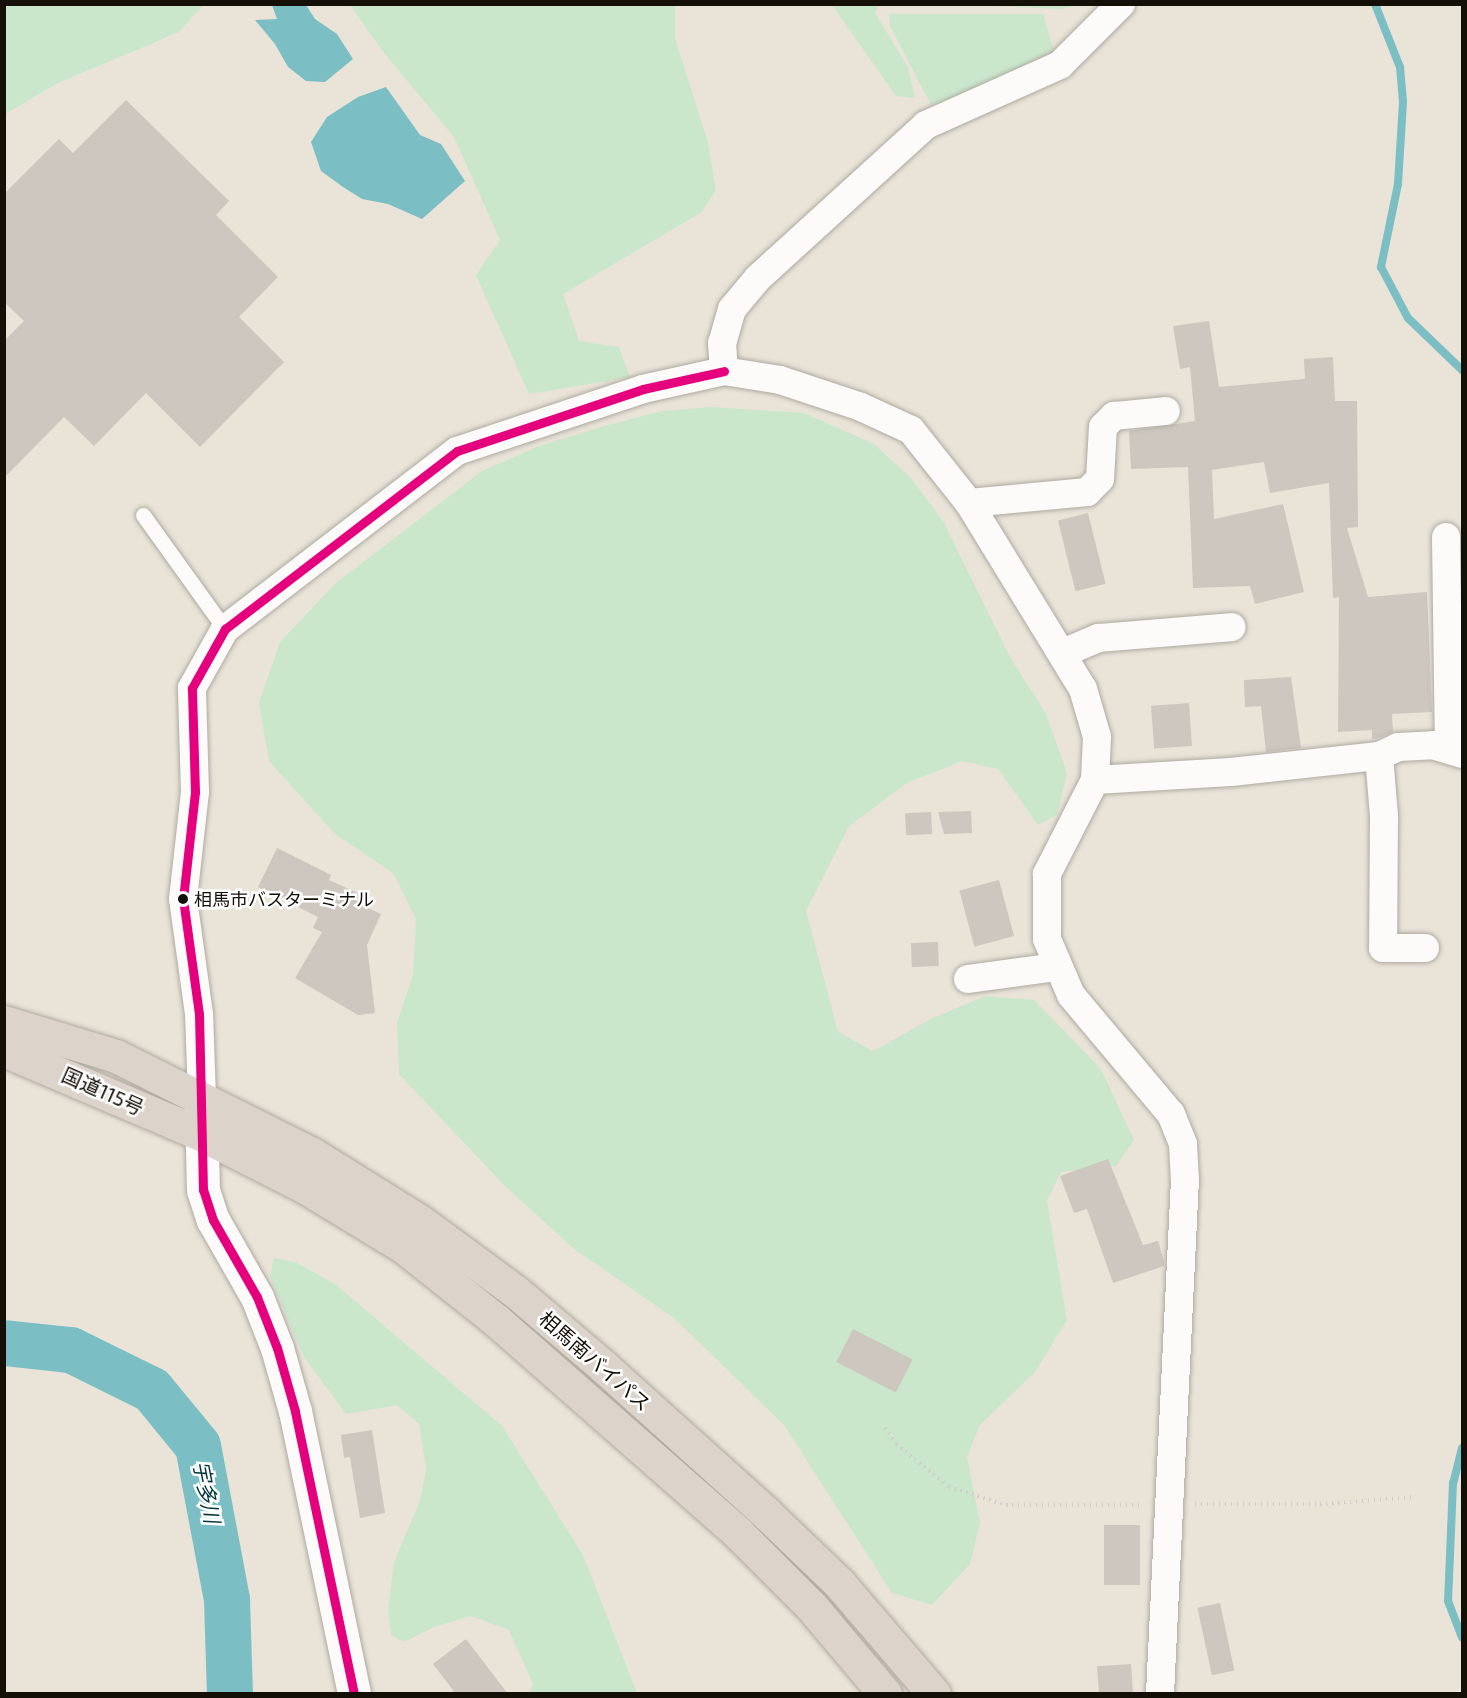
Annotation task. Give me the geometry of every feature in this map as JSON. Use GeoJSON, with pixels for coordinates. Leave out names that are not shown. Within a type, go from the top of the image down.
{"type":"FeatureCollection","features":[{"type":"Feature","properties":{"kind":"highway","name":"国道115号"},"geometry":{"type":"LineString","coordinates":[[4,1023],[116,1056],[202,1098]]}},
{"type":"Feature","properties":{"kind":"highway","name":"国道115号"},"geometry":{"type":"LineString","coordinates":[[4,1050],[201,1134]]}},
{"type":"Feature","properties":{"kind":"highway","name":"相馬南バイパス"},"geometry":{"type":"LineString","coordinates":[[202,1098],[312,1154],[402,1209],[516,1293],[775,1522],[839,1583],[934,1694]]}},
{"type":"Feature","properties":{"kind":"highway","name":"相馬南バイパス"},"geometry":{"type":"LineString","coordinates":[[201,1134],[305,1187],[404,1247],[497,1320],[738,1533],[811,1606],[885,1694]]}},
{"type":"Feature","properties":{"kind":"street"},"geometry":{"type":"LineString","coordinates":[[724,371],[722,343],[732,309],[758,278],[926,125],[1060,65],[1121,4]]}},
{"type":"Feature","properties":{"kind":"street"},"geometry":{"type":"LineString","coordinates":[[354,1694],[295,1411],[257,1297],[213,1220],[203,1190],[199,1014],[183,898],[195,792],[192,688],[225,629],[457,451],[643,389],[724,371],[780,380],[861,407],[910,430],[969,503],[1083,689],[1097,737],[1095,780],[1047,874],[1047,939],[1056,967],[1071,995],[1172,1114],[1183,1144],[1185,1179],[1167,1504],[1160,1694]]}},
{"type":"Feature","properties":{"kind":"street"},"geometry":{"type":"LineString","coordinates":[[969,503],[1087,492],[1100,479],[1103,427],[1123,413],[1166,411]]}},
{"type":"Feature","properties":{"kind":"street"},"geometry":{"type":"LineString","coordinates":[[1095,780],[1231,772],[1379,756],[1398,747],[1456,751],[1446,537]]}},
{"type":"Feature","properties":{"kind":"street"},"geometry":{"type":"LineString","coordinates":[[1063,653],[1099,638],[1232,627]]}},
{"type":"Feature","properties":{"kind":"street"},"geometry":{"type":"LineString","coordinates":[[1379,756],[1384,816],[1383,948],[1425,948]]}},
{"type":"Feature","properties":{"kind":"street"},"geometry":{"type":"LineString","coordinates":[[968,979],[1056,967]]}},
{"type":"Feature","properties":{"kind":"lane"},"geometry":{"type":"LineString","coordinates":[[143,515],[225,629]]}},
{"type":"Feature","properties":{"kind":"path"},"geometry":{"type":"LineString","coordinates":[[885,1428],[896,1444],[949,1487],[1006,1505],[1320,1504],[1414,1497]]}},
{"type":"Feature","properties":{"kind":"green space"},"geometry":{"type":"Polygon","coordinates":[[[5,4],[203,5],[179,32],[58,83],[5,114],[5,4]]]}},
{"type":"Feature","properties":{"kind":"green space"},"geometry":{"type":"Polygon","coordinates":[[[350,5],[675,5],[675,39],[708,142],[716,190],[702,212],[563,294],[579,341],[619,347],[630,377],[529,394],[476,275],[500,240],[454,137],[384,53],[350,5]]]}},
{"type":"Feature","properties":{"kind":"green space"},"geometry":{"type":"Polygon","coordinates":[[[832,5],[879,5],[875,13],[908,67],[915,98],[896,96],[832,5]]]}},
{"type":"Feature","properties":{"kind":"green space"},"geometry":{"type":"Polygon","coordinates":[[[969,5],[1076,5],[1062,9],[969,5]]]}},
{"type":"Feature","properties":{"kind":"green space"},"geometry":{"type":"Polygon","coordinates":[[[889,14],[1043,14],[1057,62],[931,105],[890,26],[889,14]]]}},
{"type":"Feature","properties":{"kind":"green space"},"geometry":{"type":"Polygon","coordinates":[[[711,407],[804,413],[874,444],[910,477],[943,521],[1010,657],[1046,714],[1067,773],[1057,815],[1038,825],[998,769],[962,761],[907,783],[849,826],[806,911],[838,1032],[873,1051],[931,1019],[985,996],[1034,1000],[1101,1069],[1134,1140],[1116,1166],[1061,1172],[1047,1200],[1067,1320],[1035,1372],[980,1425],[967,1456],[980,1523],[970,1564],[932,1605],[892,1593],[784,1425],[674,1318],[574,1249],[505,1186],[399,1074],[397,1023],[413,975],[416,919],[394,874],[335,834],[269,761],[259,703],[280,642],[336,583],[482,471],[539,446],[604,426],[662,411],[711,407]]]}},
{"type":"Feature","properties":{"kind":"green space"},"geometry":{"type":"Polygon","coordinates":[[[274,1258],[295,1262],[335,1284],[502,1426],[583,1555],[637,1693],[529,1693],[533,1684],[509,1630],[471,1616],[434,1627],[404,1642],[391,1635],[388,1610],[394,1562],[420,1501],[426,1468],[419,1424],[397,1405],[346,1414],[304,1357],[270,1276],[274,1258]]]}},
{"type":"Feature","properties":{"kind":"water"},"geometry":{"type":"Polygon","coordinates":[[[272,5],[306,5],[315,19],[337,34],[353,59],[325,82],[306,81],[288,67],[275,44],[255,20],[277,19],[272,5]]]}},
{"type":"Feature","properties":{"kind":"water"},"geometry":{"type":"Polygon","coordinates":[[[386,87],[420,135],[441,144],[465,181],[422,219],[388,204],[362,199],[343,187],[321,171],[311,142],[327,117],[358,97],[386,87]]]}},
{"type":"Feature","properties":{"kind":"building"},"geometry":{"type":"Polygon","coordinates":[[[126,100],[229,201],[216,215],[278,277],[239,317],[284,362],[200,447],[146,393],[94,446],[64,417],[4,478],[4,341],[24,321],[4,302],[4,194],[59,139],[73,153],[126,100]]]}},
{"type":"Feature","properties":{"kind":"building"},"geometry":{"type":"Polygon","coordinates":[[[1209,321],[1219,387],[1305,379],[1304,359],[1333,357],[1335,401],[1357,401],[1358,527],[1347,528],[1368,597],[1427,592],[1432,712],[1392,714],[1393,732],[1372,739],[1372,730],[1338,732],[1339,597],[1333,598],[1329,483],[1270,493],[1264,462],[1212,470],[1214,519],[1283,504],[1304,592],[1255,604],[1250,586],[1193,588],[1188,467],[1131,469],[1129,431],[1195,421],[1190,367],[1180,369],[1173,326],[1209,321]]]}},
{"type":"Feature","properties":{"kind":"building"},"geometry":{"type":"Polygon","coordinates":[[[1088,513],[1106,584],[1076,591],[1058,520],[1088,513]]]}},
{"type":"Feature","properties":{"kind":"building"},"geometry":{"type":"Polygon","coordinates":[[[1291,677],[1301,748],[1266,752],[1261,706],[1245,707],[1244,680],[1291,677]]]}},
{"type":"Feature","properties":{"kind":"building"},"geometry":{"type":"Polygon","coordinates":[[[1189,703],[1192,746],[1154,749],[1151,706],[1189,703]]]}},
{"type":"Feature","properties":{"kind":"building"},"geometry":{"type":"Polygon","coordinates":[[[971,811],[972,833],[944,834],[938,812],[971,811]]]}},
{"type":"Feature","properties":{"kind":"building"},"geometry":{"type":"Polygon","coordinates":[[[931,812],[932,834],[906,835],[905,813],[931,812]]]}},
{"type":"Feature","properties":{"kind":"building"},"geometry":{"type":"Polygon","coordinates":[[[277,848],[331,875],[329,880],[366,897],[362,905],[381,914],[367,945],[375,1013],[358,1015],[295,978],[322,932],[313,928],[318,917],[258,887],[277,848]]]}},
{"type":"Feature","properties":{"kind":"building"},"geometry":{"type":"Polygon","coordinates":[[[999,880],[1014,936],[974,947],[959,891],[999,880]]]}},
{"type":"Feature","properties":{"kind":"building"},"geometry":{"type":"Polygon","coordinates":[[[938,942],[939,966],[912,967],[911,943],[938,942]]]}},
{"type":"Feature","properties":{"kind":"building"},"geometry":{"type":"Polygon","coordinates":[[[1108,1159],[1143,1245],[1158,1241],[1164,1261],[1164,1266],[1113,1283],[1087,1209],[1074,1213],[1060,1176],[1108,1159]]]}},
{"type":"Feature","properties":{"kind":"building"},"geometry":{"type":"Polygon","coordinates":[[[853,1329],[913,1359],[896,1392],[836,1362],[853,1329]]]}},
{"type":"Feature","properties":{"kind":"building"},"geometry":{"type":"Polygon","coordinates":[[[372,1430],[385,1513],[360,1518],[350,1457],[344,1458],[341,1435],[372,1430]]]}},
{"type":"Feature","properties":{"kind":"building"},"geometry":{"type":"Polygon","coordinates":[[[1104,1525],[1140,1525],[1140,1585],[1104,1585],[1104,1525]]]}},
{"type":"Feature","properties":{"kind":"building"},"geometry":{"type":"Polygon","coordinates":[[[1220,1603],[1234,1670],[1212,1675],[1198,1608],[1220,1603]]]}},
{"type":"Feature","properties":{"kind":"building"},"geometry":{"type":"Polygon","coordinates":[[[466,1639],[508,1694],[456,1694],[433,1664],[466,1639]]]}},
{"type":"Feature","properties":{"kind":"building"},"geometry":{"type":"Polygon","coordinates":[[[1131,1664],[1133,1694],[1099,1694],[1097,1666],[1131,1664]]]}},
{"type":"Feature","properties":{"kind":"waterway"},"geometry":{"type":"LineString","coordinates":[[1375,4],[1400,67],[1403,102],[1398,184],[1381,267],[1408,318],[1462,370]]}},
{"type":"Feature","properties":{"kind":"waterway","name":"宇多川"},"geometry":{"type":"LineString","coordinates":[[4,1343],[71,1350],[152,1390],[198,1446],[227,1600],[230,1694]]}},
{"type":"Feature","properties":{"kind":"waterway"},"geometry":{"type":"LineString","coordinates":[[1462,1448],[1453,1483],[1448,1601],[1462,1637]]}},
{"type":"Feature","properties":{"kind":"transit line"},"geometry":{"type":"LineString","coordinates":[[354,1694],[295,1411],[277,1348],[257,1297],[213,1220],[203,1190],[199,1014],[183,899],[195,792],[192,688],[225,629],[457,451],[643,389],[724,371]]}},
{"type":"Feature","properties":{"kind":"place","name":"相馬市バスターミナル"},"geometry":{"type":"Point","coordinates":[183,899]}}]}
